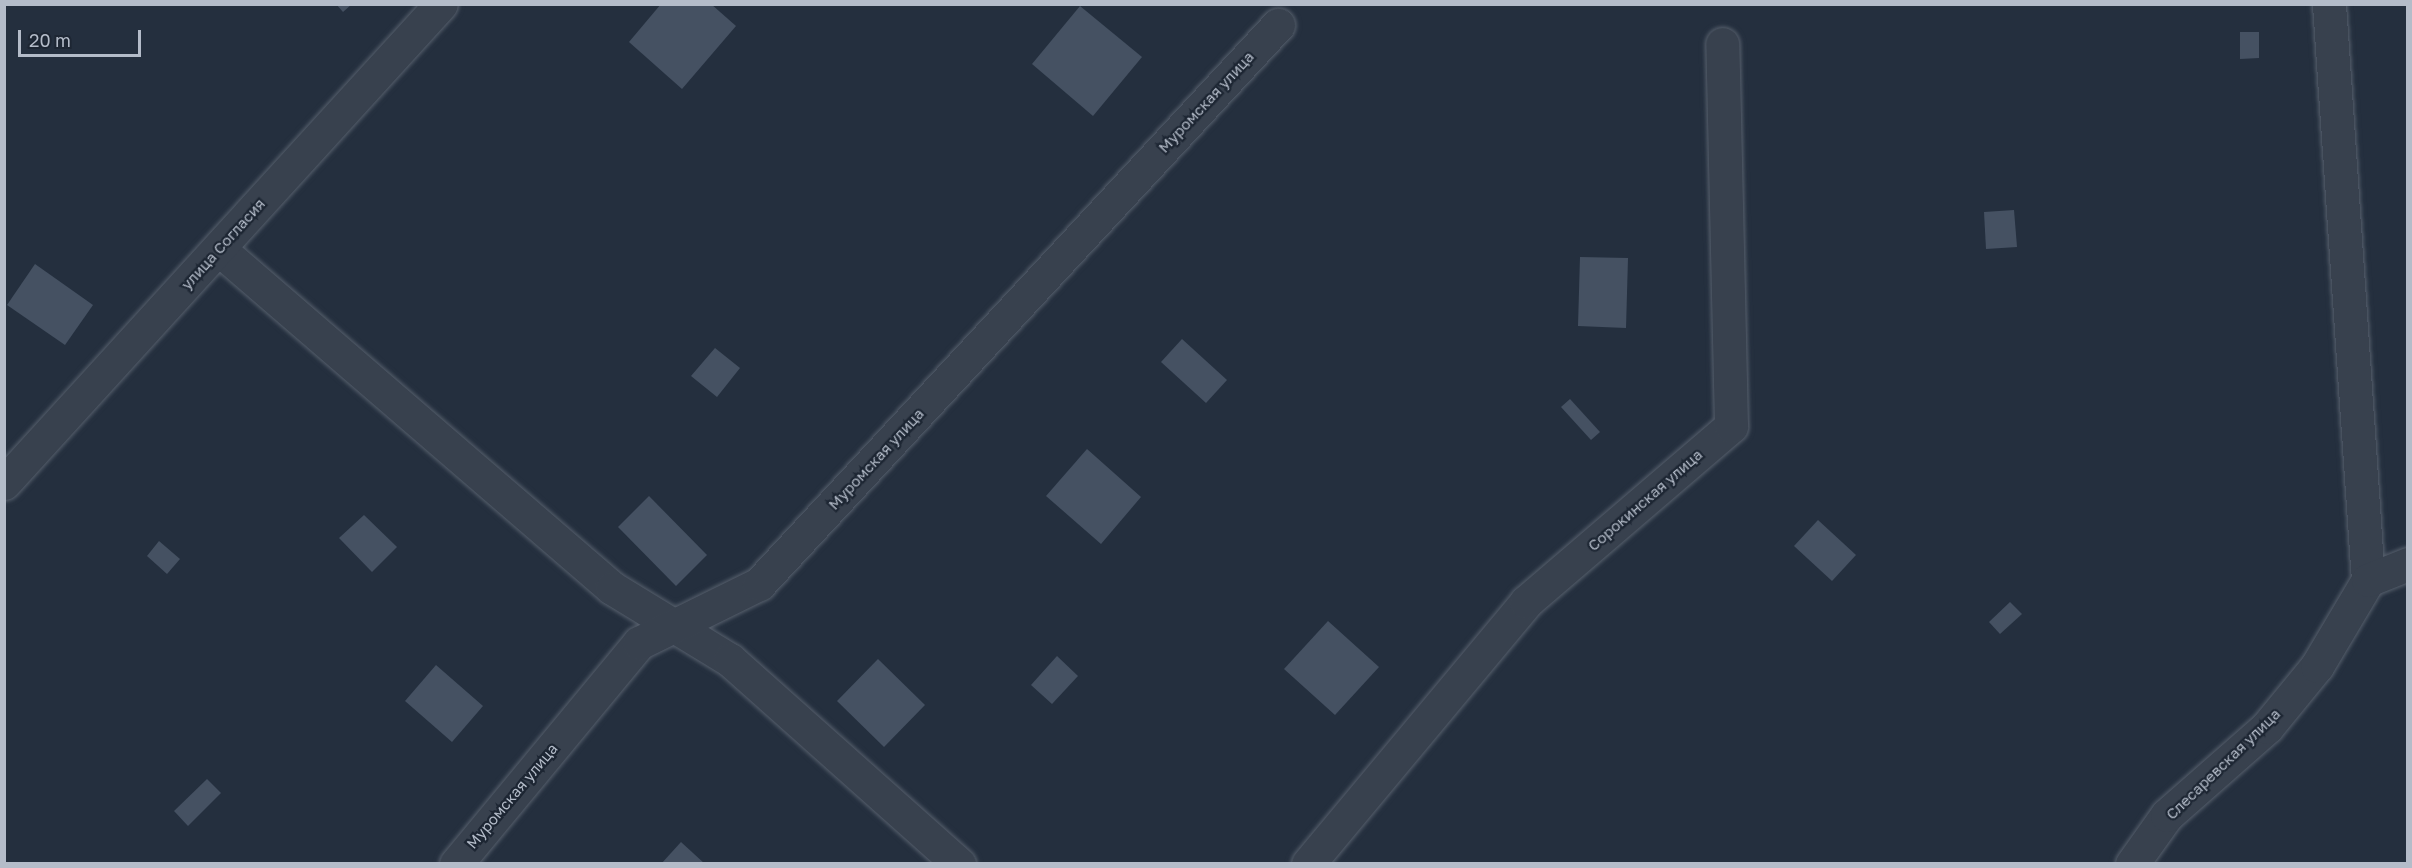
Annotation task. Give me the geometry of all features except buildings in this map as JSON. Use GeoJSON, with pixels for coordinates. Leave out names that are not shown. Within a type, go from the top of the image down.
{"type":"FeatureCollection","features":[{"type":"Feature","properties":{"kind":"street","name":"улица Согласия"},"geometry":{"type":"LineString","coordinates":[[4,483],[441,4]]}},
{"type":"Feature","properties":{"kind":"street"},"geometry":{"type":"LineString","coordinates":[[2330,4],[2368,580],[2408,564]]}},
{"type":"Feature","properties":{"kind":"street","name":"Муромская улица"},"geometry":{"type":"LineString","coordinates":[[456,864],[639,644],[759,584],[1278,25]]}},
{"type":"Feature","properties":{"kind":"street","name":"Сорокинская улица"},"geometry":{"type":"LineString","coordinates":[[1308,864],[1527,602],[1731,426],[1722,44]]}},
{"type":"Feature","properties":{"kind":"street"},"geometry":{"type":"LineString","coordinates":[[219,249],[612,588],[730,660],[959,864]]}},
{"type":"Feature","properties":{"kind":"street","name":"Слесаревская улица"},"geometry":{"type":"LineString","coordinates":[[2132,864],[2167,815],[2267,727],[2317,666],[2368,580]]}}]}
